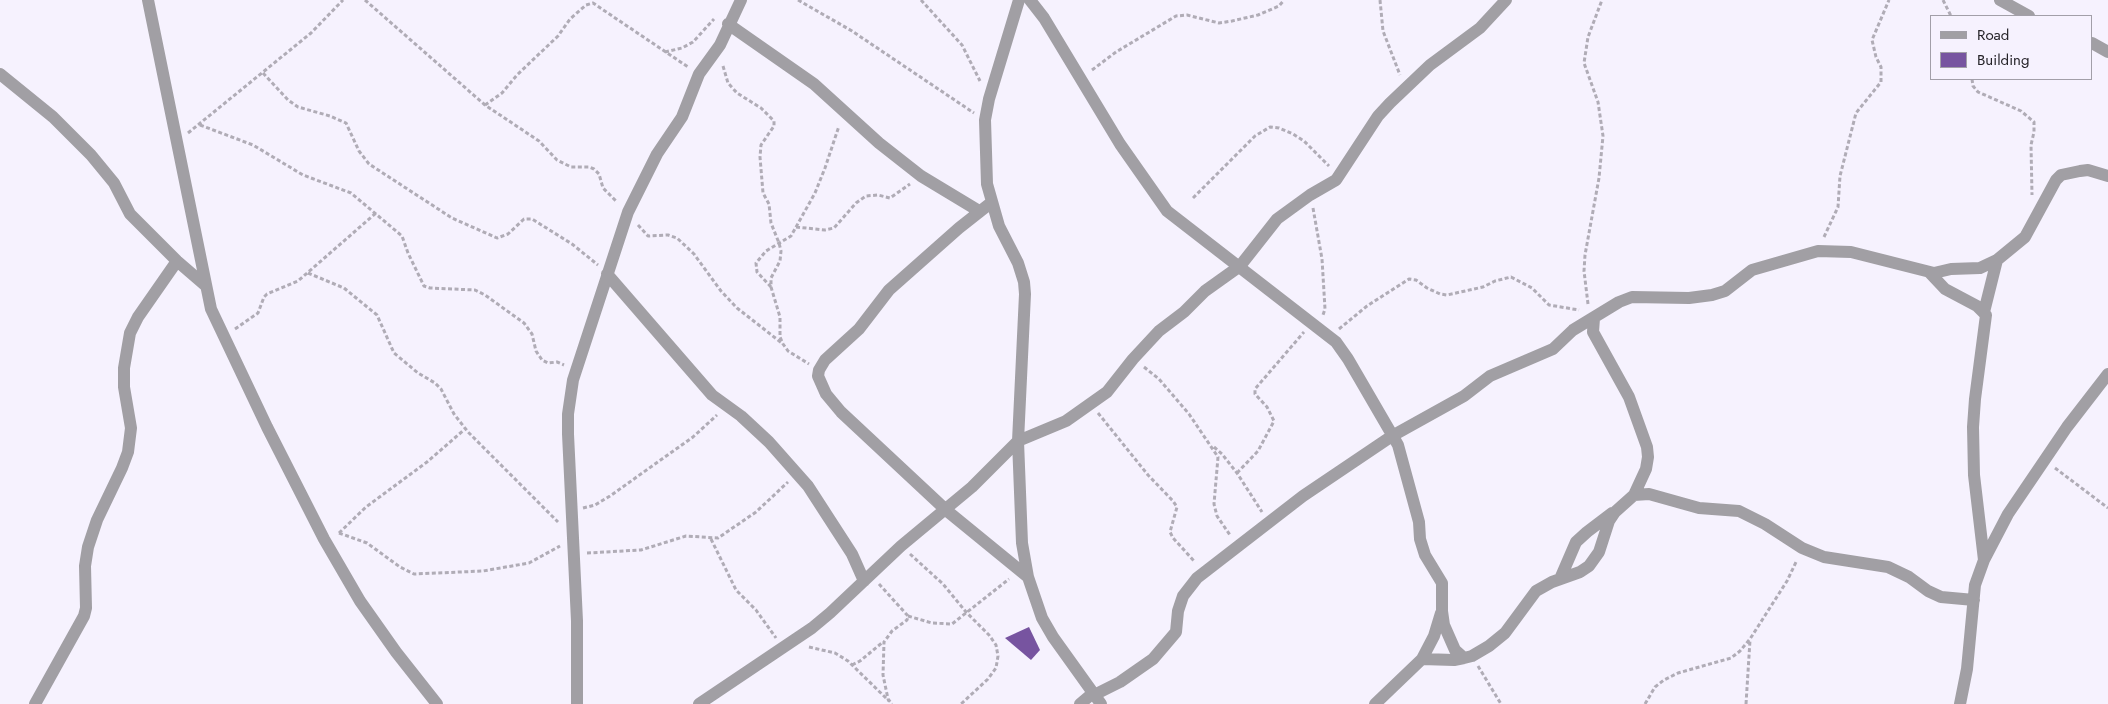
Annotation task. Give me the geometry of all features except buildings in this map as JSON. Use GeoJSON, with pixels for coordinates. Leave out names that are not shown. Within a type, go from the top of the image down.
{"type":"FeatureCollection","features":[{"type":"Feature","properties":{"kind":"street"},"geometry":{"type":"LineString","coordinates":[[148,0],[210,309],[324,540],[360,601],[396,652],[437,704]]}},
{"type":"Feature","properties":{"kind":"street"},"geometry":{"type":"LineString","coordinates":[[577,704],[577,621],[572,543],[568,414],[575,374],[628,212],[657,154],[682,117],[699,74],[720,45],[728,24],[741,0]]}},
{"type":"Feature","properties":{"kind":"street"},"geometry":{"type":"LineString","coordinates":[[1020,0],[989,99],[985,120],[987,176],[992,202],[999,226],[1018,263],[1024,282],[1018,441],[1023,574],[1046,624],[1096,697]]}},
{"type":"Feature","properties":{"kind":"street"},"geometry":{"type":"LineString","coordinates":[[1030,0],[1044,18],[1120,144],[1167,211],[1336,342],[1348,359],[1398,445],[1419,522],[1420,539],[1425,555],[1442,583],[1442,611],[1448,636],[1455,650],[1468,657]]}},
{"type":"Feature","properties":{"kind":"street"},"geometry":{"type":"LineString","coordinates":[[698,704],[786,646],[830,613],[901,546],[946,510],[1018,441],[1066,421],[1107,392],[1133,359],[1159,331],[1184,312],[1205,291],[1240,266],[1276,219],[1310,195],[1331,184],[1378,116],[1430,65],[1480,28],[1506,0]]}},
{"type":"Feature","properties":{"kind":"street"},"geometry":{"type":"LineString","coordinates":[[2000,0],[2027,15]]}},
{"type":"Feature","properties":{"kind":"street"},"geometry":{"type":"LineString","coordinates":[[728,24],[814,84],[879,143],[921,176],[979,212]]}},
{"type":"Feature","properties":{"kind":"street"},"geometry":{"type":"LineString","coordinates":[[2093,44],[2108,52]]}},
{"type":"Feature","properties":{"kind":"street"},"geometry":{"type":"LineString","coordinates":[[0,74],[53,117],[91,155],[114,183],[130,214],[177,261],[206,286]]}},
{"type":"Feature","properties":{"kind":"street"},"geometry":{"type":"LineString","coordinates":[[1080,704],[1096,697],[1139,670],[1165,648],[1176,632],[1178,611],[1183,596],[1197,578],[1303,496],[1392,436],[1464,396],[1504,369],[1552,349],[1569,333],[1590,325],[1609,308],[1632,297],[1689,298],[1719,293],[1752,270],[1818,251],[1851,252],[1929,272],[1980,268],[1997,260],[2008,249],[2025,237],[2052,185],[2061,175],[2088,170],[2108,176]]}},
{"type":"Feature","properties":{"kind":"street"},"geometry":{"type":"LineString","coordinates":[[992,202],[889,290],[859,329],[825,360],[819,370],[820,383],[826,394],[841,412],[946,510],[1023,574]]}},
{"type":"Feature","properties":{"kind":"street"},"geometry":{"type":"LineString","coordinates":[[1984,560],[1974,475],[1973,427],[1975,398],[1986,322],[1984,312],[1997,260]]}},
{"type":"Feature","properties":{"kind":"street"},"geometry":{"type":"LineString","coordinates":[[35,704],[84,616],[86,608],[85,566],[88,547],[97,520],[128,452],[131,428],[124,387],[124,368],[130,333],[138,317],[177,261]]}},
{"type":"Feature","properties":{"kind":"street"},"geometry":{"type":"LineString","coordinates":[[1929,272],[1945,289],[1977,306],[1984,312]]}},
{"type":"Feature","properties":{"kind":"street"},"geometry":{"type":"LineString","coordinates":[[607,274],[706,389],[740,416],[798,474],[832,520],[867,578]]}},
{"type":"Feature","properties":{"kind":"street"},"geometry":{"type":"LineString","coordinates":[[1560,579],[1576,542],[1634,494],[1646,469],[1648,457],[1647,447],[1629,397],[1590,325]]}},
{"type":"Feature","properties":{"kind":"street"},"geometry":{"type":"LineString","coordinates":[[1960,704],[1976,585],[1984,560],[2008,514],[2067,427],[2108,374]]}},
{"type":"Feature","properties":{"kind":"street"},"geometry":{"type":"LineString","coordinates":[[1634,494],[1649,494],[1712,510],[1739,511],[1765,524],[1802,548],[1824,557],[1888,568],[1909,577],[1928,591],[1941,597],[1974,600]]}},
{"type":"Feature","properties":{"kind":"street"},"geometry":{"type":"LineString","coordinates":[[1422,659],[1454,660],[1468,657],[1489,646],[1505,634],[1536,591],[1560,579],[1580,572],[1594,560],[1614,512]]}},
{"type":"Feature","properties":{"kind":"street"},"geometry":{"type":"LineString","coordinates":[[1375,704],[1422,659],[1434,636],[1442,611]]}},
{"type":"Feature","properties":{"kind":"path"},"geometry":{"type":"LineString","coordinates":[[176,143],[311,33],[343,0]]}},
{"type":"Feature","properties":{"kind":"path"},"geometry":{"type":"LineString","coordinates":[[365,0],[485,105],[539,141],[563,165],[594,169],[599,174],[603,188],[628,212],[648,236],[668,235],[677,238],[688,246],[737,308],[783,344]]}},
{"type":"Feature","properties":{"kind":"path"},"geometry":{"type":"LineString","coordinates":[[798,0],[852,32],[985,120]]}},
{"type":"Feature","properties":{"kind":"path"},"geometry":{"type":"LineString","coordinates":[[921,0],[962,45],[989,99]]}},
{"type":"Feature","properties":{"kind":"path"},"geometry":{"type":"LineString","coordinates":[[1081,78],[1116,52],[1176,16],[1187,15],[1219,23],[1232,22],[1258,15],[1279,6],[1284,0]]}},
{"type":"Feature","properties":{"kind":"path"},"geometry":{"type":"LineString","coordinates":[[1380,0],[1384,31],[1406,89]]}},
{"type":"Feature","properties":{"kind":"path"},"geometry":{"type":"LineString","coordinates":[[1602,0],[1588,37],[1584,63],[1598,102],[1603,136],[1584,271],[1589,310],[1609,308]]}},
{"type":"Feature","properties":{"kind":"path"},"geometry":{"type":"LineString","coordinates":[[1818,251],[1838,207],[1840,176],[1856,113],[1881,82],[1882,67],[1876,57],[1872,40],[1889,0]]}},
{"type":"Feature","properties":{"kind":"path"},"geometry":{"type":"LineString","coordinates":[[1943,0],[1950,15]]}},
{"type":"Feature","properties":{"kind":"path"},"geometry":{"type":"LineString","coordinates":[[485,105],[502,93],[558,36],[570,20],[586,5],[593,3],[699,74]]}},
{"type":"Feature","properties":{"kind":"path"},"geometry":{"type":"LineString","coordinates":[[665,53],[682,48],[693,42],[718,14]]}},
{"type":"Feature","properties":{"kind":"path"},"geometry":{"type":"LineString","coordinates":[[720,45],[728,83],[737,93],[748,102],[761,108],[774,121],[774,126],[761,145],[760,156],[763,193],[770,204],[771,223],[780,243],[780,261],[772,278],[771,287],[780,317],[780,337],[788,351],[819,370]]}},
{"type":"Feature","properties":{"kind":"path"},"geometry":{"type":"LineString","coordinates":[[263,73],[288,100],[298,107],[335,118],[346,124],[359,151],[369,164],[452,218],[497,238],[508,234],[524,219],[532,219],[572,244],[607,274]]}},
{"type":"Feature","properties":{"kind":"path"},"geometry":{"type":"LineString","coordinates":[[1972,80],[1973,86],[1978,92],[2020,112],[2034,122],[2031,145],[2031,181],[2032,204],[2036,215]]}},
{"type":"Feature","properties":{"kind":"path"},"geometry":{"type":"LineString","coordinates":[[771,287],[757,272],[756,263],[766,252],[791,236],[825,168],[843,111]]}},
{"type":"Feature","properties":{"kind":"path"},"geometry":{"type":"LineString","coordinates":[[200,125],[253,145],[304,175],[351,193],[402,236],[424,286],[430,288],[475,290],[485,295],[524,323],[532,334],[536,351],[542,360],[548,363],[561,363],[575,374]]}},
{"type":"Feature","properties":{"kind":"path"},"geometry":{"type":"LineString","coordinates":[[1193,198],[1255,136],[1270,127],[1286,131],[1304,141],[1338,176]]}},
{"type":"Feature","properties":{"kind":"path"},"geometry":{"type":"LineString","coordinates":[[796,227],[825,230],[834,228],[856,203],[866,196],[878,195],[890,198],[921,176]]}},
{"type":"Feature","properties":{"kind":"path"},"geometry":{"type":"LineString","coordinates":[[1237,473],[1258,451],[1274,420],[1267,407],[1255,394],[1255,388],[1311,324],[1319,321],[1325,309],[1322,259],[1310,195]]}},
{"type":"Feature","properties":{"kind":"path"},"geometry":{"type":"LineString","coordinates":[[227,343],[234,330],[258,312],[267,294],[290,286],[308,273],[328,253],[376,213]]}},
{"type":"Feature","properties":{"kind":"path"},"geometry":{"type":"LineString","coordinates":[[308,273],[344,288],[377,315],[394,353],[418,373],[441,388],[454,414],[465,429],[572,543],[592,554],[641,550],[686,536],[718,538],[741,523],[798,474]]}},
{"type":"Feature","properties":{"kind":"path"},"geometry":{"type":"LineString","coordinates":[[1329,337],[1367,306],[1409,278],[1416,280],[1426,288],[1447,295],[1483,287],[1511,277],[1532,288],[1549,305],[1583,310]]}},
{"type":"Feature","properties":{"kind":"path"},"geometry":{"type":"LineString","coordinates":[[1133,359],[1159,378],[1189,414],[1218,457],[1215,496],[1217,516],[1222,526],[1239,546]]}},
{"type":"Feature","properties":{"kind":"path"},"geometry":{"type":"LineString","coordinates":[[571,511],[596,505],[610,496],[693,437],[726,405]]}},
{"type":"Feature","properties":{"kind":"path"},"geometry":{"type":"LineString","coordinates":[[1091,405],[1148,475],[1173,502],[1177,508],[1170,532],[1173,538],[1205,572]]}},
{"type":"Feature","properties":{"kind":"path"},"geometry":{"type":"LineString","coordinates":[[324,540],[339,533],[366,507],[427,462],[465,429]]}},
{"type":"Feature","properties":{"kind":"path"},"geometry":{"type":"LineString","coordinates":[[1211,445],[1222,454],[1237,473],[1269,523]]}},
{"type":"Feature","properties":{"kind":"path"},"geometry":{"type":"LineString","coordinates":[[2045,460],[2108,508]]}},
{"type":"Feature","properties":{"kind":"path"},"geometry":{"type":"LineString","coordinates":[[339,533],[367,543],[400,567],[414,574],[483,571],[528,563],[559,546],[572,543]]}},
{"type":"Feature","properties":{"kind":"path"},"geometry":{"type":"LineString","coordinates":[[711,539],[736,590],[756,610],[786,646],[817,648],[835,653],[852,665],[891,703]]}},
{"type":"Feature","properties":{"kind":"path"},"geometry":{"type":"LineString","coordinates":[[901,546],[943,584],[996,645],[998,656],[996,668],[988,679],[960,704]]}},
{"type":"Feature","properties":{"kind":"path"},"geometry":{"type":"LineString","coordinates":[[1645,704],[1655,687],[1664,680],[1678,673],[1731,658],[1750,639],[1787,582],[1802,548]]}},
{"type":"Feature","properties":{"kind":"path"},"geometry":{"type":"LineString","coordinates":[[867,578],[908,616],[945,625],[952,624],[966,612],[1023,574]]}},
{"type":"Feature","properties":{"kind":"path"},"geometry":{"type":"LineString","coordinates":[[852,665],[884,642],[892,631],[907,620],[908,616]]}},
{"type":"Feature","properties":{"kind":"path"},"geometry":{"type":"LineString","coordinates":[[1746,704],[1750,639]]}},
{"type":"Feature","properties":{"kind":"path"},"geometry":{"type":"LineString","coordinates":[[884,642],[883,675],[888,699],[891,703]]}},
{"type":"Feature","properties":{"kind":"path"},"geometry":{"type":"LineString","coordinates":[[1468,657],[1501,704]]}}]}
